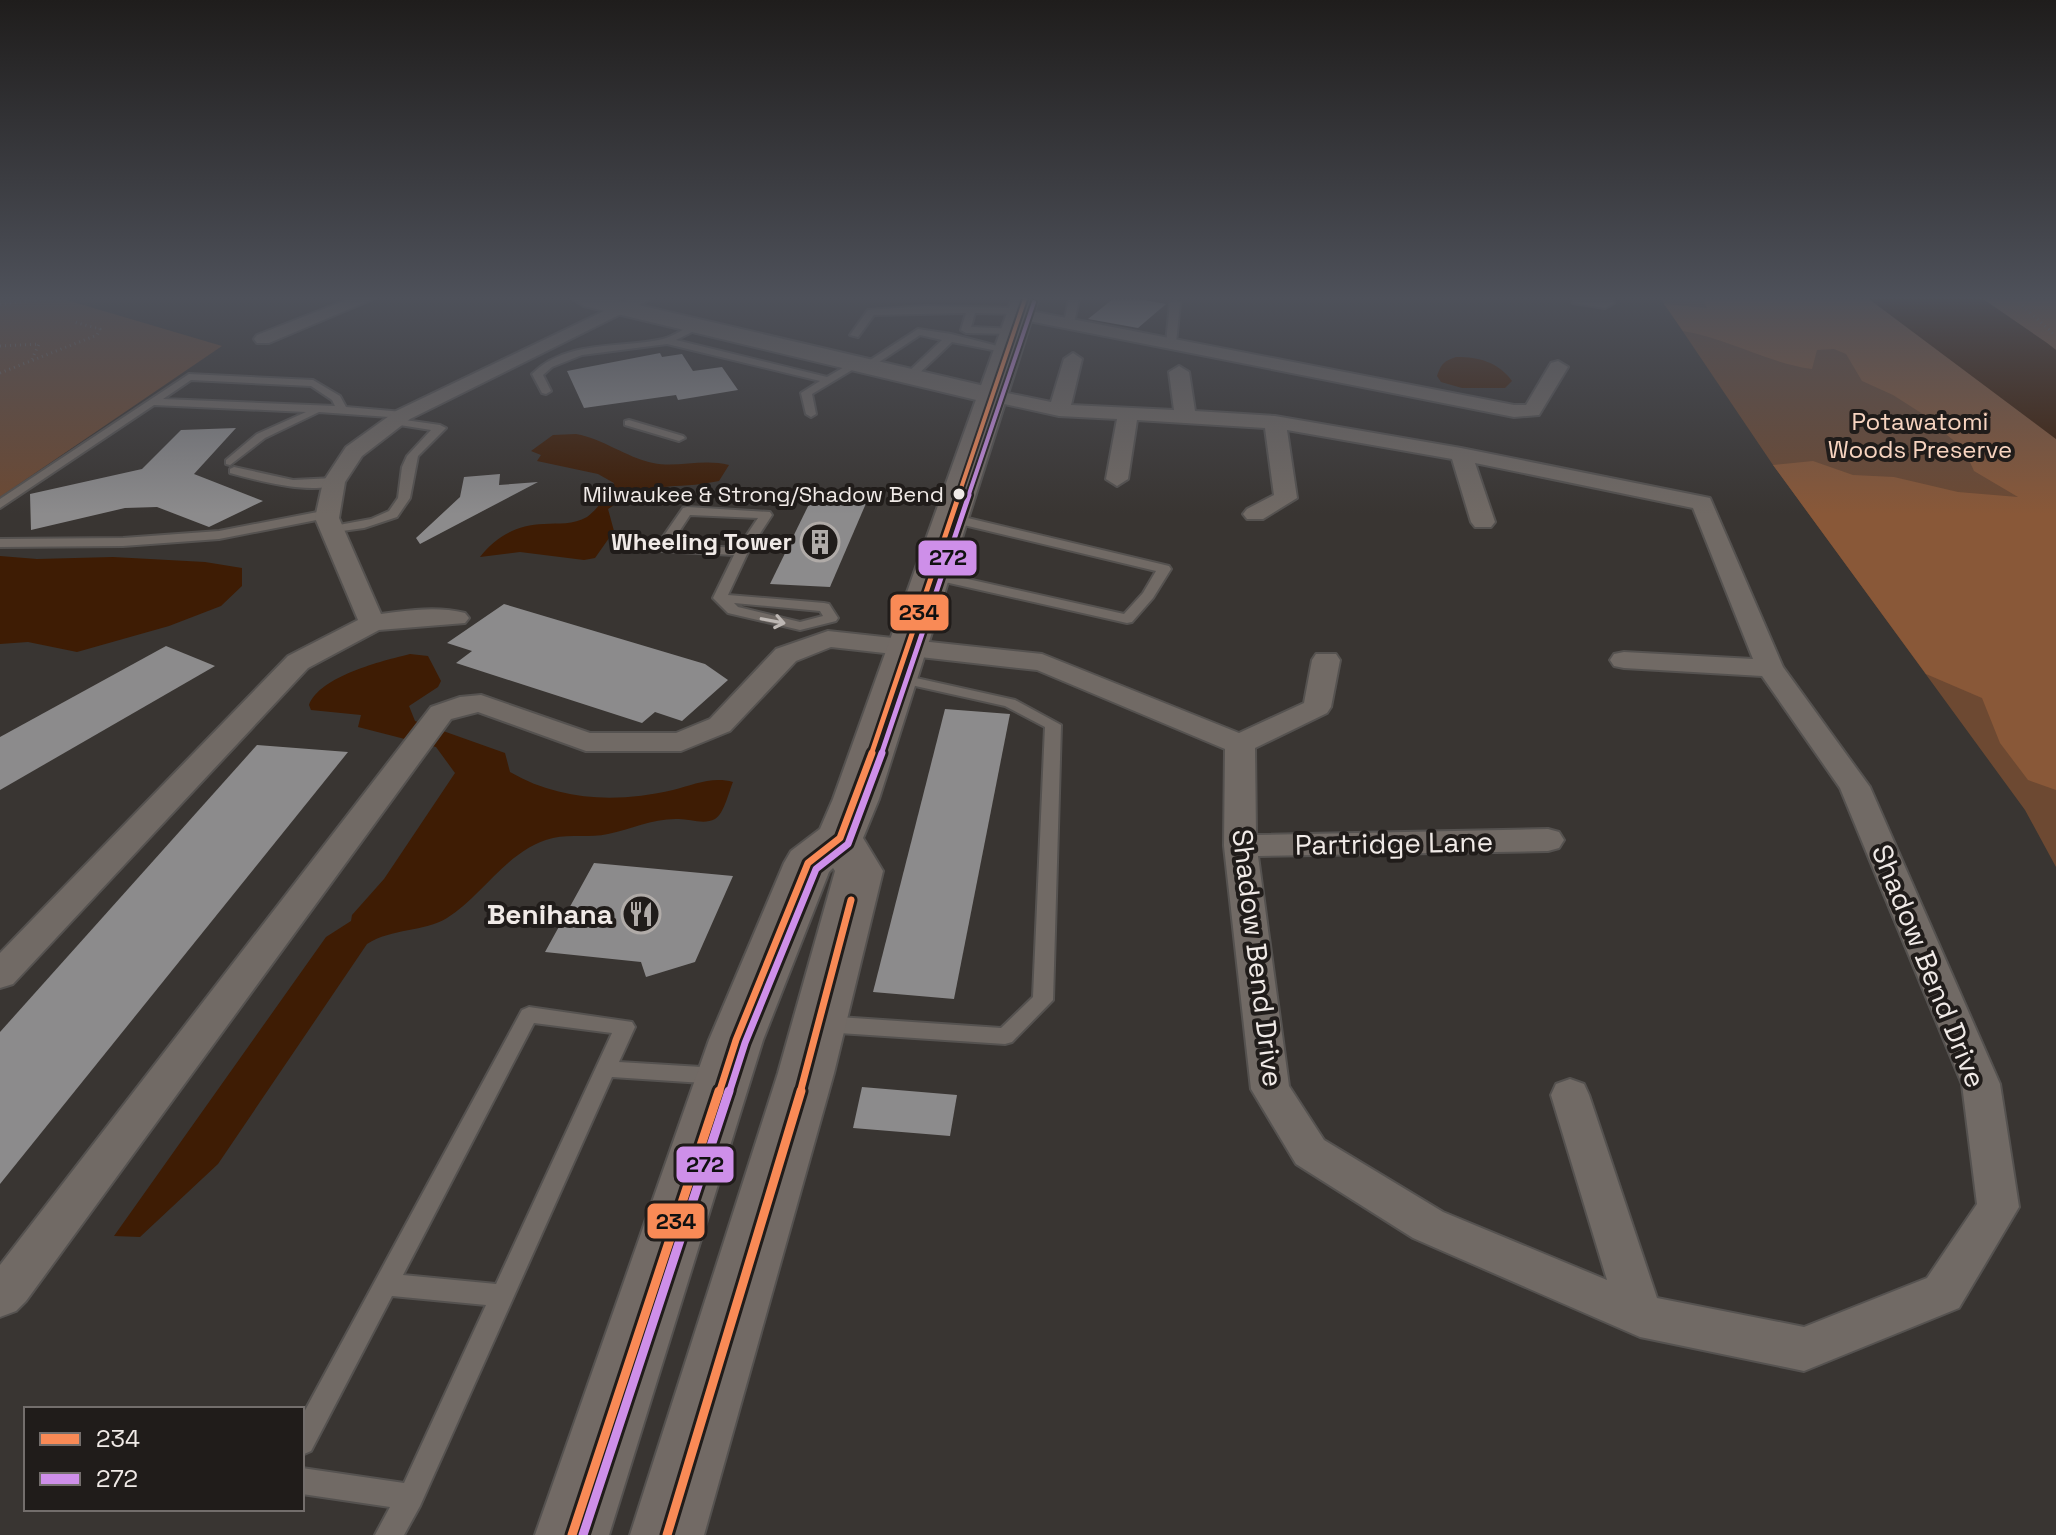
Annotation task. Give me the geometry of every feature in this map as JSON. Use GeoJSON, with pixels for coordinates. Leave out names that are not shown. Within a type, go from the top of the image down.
{"type":"FeatureCollection","features":[{"type":"Feature","properties":{"kind":"main road"},"geometry":{"type":"LineString","coordinates":[[572,1535],[722,1077],[808,863],[840,838],[1001,371]]}},
{"type":"Feature","properties":{"kind":"main road"},"geometry":{"type":"LineString","coordinates":[[667,1535],[819,1023],[859,871],[840,838]]}},
{"type":"Feature","properties":{"kind":"street"},"geometry":{"type":"LineString","coordinates":[[372,623],[330,522],[334,482],[354,452],[397,418],[495,371]]}},
{"type":"Feature","properties":{"kind":"street"},"geometry":{"type":"LineString","coordinates":[[887,371],[993,396]]}},
{"type":"Feature","properties":{"kind":"street"},"geometry":{"type":"LineString","coordinates":[[1059,410],[1070,371]]}},
{"type":"Feature","properties":{"kind":"street"},"geometry":{"type":"LineString","coordinates":[[1310,371],[1514,411],[1532,411],[1556,371]]}},
{"type":"Feature","properties":{"kind":"street"},"geometry":{"type":"LineString","coordinates":[[1179,372],[1185,415]]}},
{"type":"Feature","properties":{"kind":"street","name":"Shadow Bend Drive"},"geometry":{"type":"LineString","coordinates":[[993,396],[1059,410],[1275,422],[1461,454],[1702,503],[1770,668],[1855,787],[1981,1084],[1998,1207],[1943,1293],[1804,1349],[1640,1316],[1428,1225],[1310,1152],[1270,1089],[1240,846],[1240,744]]}},
{"type":"Feature","properties":{"kind":"street"},"geometry":{"type":"LineString","coordinates":[[1117,479],[1128,416]]}},
{"type":"Feature","properties":{"kind":"street"},"geometry":{"type":"LineString","coordinates":[[1255,514],[1286,498],[1275,422]]}},
{"type":"Feature","properties":{"kind":"street"},"geometry":{"type":"LineString","coordinates":[[1461,454],[1483,522]]}},
{"type":"Feature","properties":{"kind":"street"},"geometry":{"type":"LineString","coordinates":[[0,975],[298,662],[372,623],[418,617],[456,618]]}},
{"type":"Feature","properties":{"kind":"street"},"geometry":{"type":"LineString","coordinates":[[0,1296],[20,1274],[441,713],[460,705],[481,703],[586,742],[681,742],[720,725],[786,655],[821,631],[828,639],[902,663],[1042,662],[1240,744],[1317,707],[1326,660]]}},
{"type":"Feature","properties":{"kind":"street"},"geometry":{"type":"LineString","coordinates":[[1624,660],[1770,668]]}},
{"type":"Feature","properties":{"kind":"street","name":"Partridge Lane"},"geometry":{"type":"LineString","coordinates":[[1240,846],[1548,840]]}},
{"type":"Feature","properties":{"kind":"street"},"geometry":{"type":"LineString","coordinates":[[1570,1095],[1640,1316]]}},
{"type":"Feature","properties":{"kind":"lane"},"geometry":{"type":"LineString","coordinates":[[541,371],[537,374],[546,391]]}},
{"type":"Feature","properties":{"kind":"lane"},"geometry":{"type":"LineString","coordinates":[[790,371],[829,380]]}},
{"type":"Feature","properties":{"kind":"lane"},"geometry":{"type":"LineString","coordinates":[[811,414],[806,393],[850,371]]}},
{"type":"Feature","properties":{"kind":"lane"},"geometry":{"type":"LineString","coordinates":[[910,376],[916,371]]}},
{"type":"Feature","properties":{"kind":"lane"},"geometry":{"type":"LineString","coordinates":[[0,504],[189,377],[313,383],[336,398],[342,410]]}},
{"type":"Feature","properties":{"kind":"lane"},"geometry":{"type":"LineString","coordinates":[[0,543],[123,542],[392,516],[404,500],[407,465],[416,450],[440,428],[342,410],[152,402]]}},
{"type":"Feature","properties":{"kind":"lane"},"geometry":{"type":"LineString","coordinates":[[319,409],[261,436],[232,466],[273,482],[334,482]]}},
{"type":"Feature","properties":{"kind":"lane"},"geometry":{"type":"LineString","coordinates":[[629,423],[679,438]]}},
{"type":"Feature","properties":{"kind":"lane"},"geometry":{"type":"LineString","coordinates":[[720,598],[742,552],[766,515],[687,511],[662,547],[742,552]]}},
{"type":"Feature","properties":{"kind":"lane"},"geometry":{"type":"LineString","coordinates":[[932,575],[1127,619],[1148,595],[1164,569],[951,518]]}},
{"type":"Feature","properties":{"kind":"lane"},"geometry":{"type":"LineString","coordinates":[[720,598],[824,607],[821,631],[733,610],[720,598]]}},
{"type":"Feature","properties":{"kind":"lane"},"geometry":{"type":"LineString","coordinates":[[819,1023],[1005,1036],[1043,1000],[1053,725],[1010,703],[902,663]]}},
{"type":"Feature","properties":{"kind":"lane"},"geometry":{"type":"LineString","coordinates":[[304,1438],[529,1015],[625,1027],[411,1497],[389,1535]]}},
{"type":"Feature","properties":{"kind":"lane"},"geometry":{"type":"LineString","coordinates":[[608,1069],[722,1077]]}},
{"type":"Feature","properties":{"kind":"lane"},"geometry":{"type":"LineString","coordinates":[[386,1284],[504,1296]]}},
{"type":"Feature","properties":{"kind":"lane"},"geometry":{"type":"LineString","coordinates":[[304,1481],[411,1497]]}},
{"type":"Feature","properties":{"kind":"green space"},"geometry":{"type":"Polygon","coordinates":[[[0,371],[186,371],[0,497],[0,371]]]}},
{"type":"Feature","properties":{"kind":"green space","name":"Potawatomi Woods Preserve"},"geometry":{"type":"Polygon","coordinates":[[[1709,371],[2056,371],[2056,867],[2025,810],[1773,465],[1709,371]]]}},
{"type":"Feature","properties":{"kind":"shaded area"},"geometry":{"type":"Polygon","coordinates":[[[1440,371],[1502,371],[1512,381],[1505,388],[1462,388],[1441,382],[1437,376],[1440,371]]]}},
{"type":"Feature","properties":{"kind":"shaded area"},"geometry":{"type":"Polygon","coordinates":[[[1856,371],[1965,371],[2056,439],[2056,790],[2028,780],[2000,743],[1982,698],[1926,674],[1773,465],[1813,461],[1853,475],[1894,477],[1958,492],[2018,497],[1974,471],[1964,449],[1947,435],[1943,427],[1893,395],[1862,381],[1856,371]]]}},
{"type":"Feature","properties":{"kind":"shaded area"},"geometry":{"type":"Polygon","coordinates":[[[1965,371],[2056,371],[2056,439],[1965,371]]]}},
{"type":"Feature","properties":{"kind":"shaded area"},"geometry":{"type":"Polygon","coordinates":[[[576,434],[653,463],[710,462],[729,465],[719,481],[651,489],[608,509],[614,531],[595,558],[584,560],[520,552],[480,557],[508,533],[534,525],[582,520],[602,501],[614,483],[598,474],[537,461],[541,455],[531,451],[553,435],[576,434]]]}},
{"type":"Feature","properties":{"kind":"shaded area"},"geometry":{"type":"Polygon","coordinates":[[[0,556],[205,562],[242,568],[242,586],[221,606],[169,626],[77,652],[28,642],[0,644],[0,556]]]}},
{"type":"Feature","properties":{"kind":"shaded area"},"geometry":{"type":"Polygon","coordinates":[[[410,654],[428,656],[441,681],[438,687],[409,706],[415,721],[505,753],[510,772],[529,782],[569,794],[610,798],[652,794],[725,780],[733,782],[724,807],[711,821],[660,820],[608,834],[560,837],[537,844],[509,862],[447,918],[367,944],[218,1164],[140,1237],[114,1236],[326,937],[351,921],[352,915],[384,879],[455,773],[436,747],[358,727],[361,715],[311,710],[309,705],[315,695],[338,678],[410,654]]]}},
{"type":"Feature","properties":{"kind":"building"},"geometry":{"type":"Polygon","coordinates":[[[567,371],[725,371],[738,390],[678,400],[676,395],[584,408],[567,371]]]}},
{"type":"Feature","properties":{"kind":"building"},"geometry":{"type":"Polygon","coordinates":[[[236,428],[194,474],[263,501],[209,527],[157,507],[125,508],[31,530],[30,494],[142,469],[181,430],[236,428]]]}},
{"type":"Feature","properties":{"kind":"building"},"geometry":{"type":"Polygon","coordinates":[[[500,474],[499,485],[538,482],[420,544],[416,538],[460,497],[464,477],[500,474]]]}},
{"type":"Feature","properties":{"kind":"building","name":"Wheeling Tower"},"geometry":{"type":"Polygon","coordinates":[[[812,498],[867,501],[830,587],[770,584],[812,498]]]}},
{"type":"Feature","properties":{"kind":"building"},"geometry":{"type":"Polygon","coordinates":[[[504,604],[705,664],[728,680],[682,721],[655,712],[642,723],[456,663],[472,651],[447,643],[504,604]]]}},
{"type":"Feature","properties":{"kind":"building"},"geometry":{"type":"Polygon","coordinates":[[[166,646],[215,666],[0,790],[0,737],[166,646]]]}},
{"type":"Feature","properties":{"kind":"building"},"geometry":{"type":"Polygon","coordinates":[[[945,709],[1010,714],[954,999],[873,992],[945,709]]]}},
{"type":"Feature","properties":{"kind":"building"},"geometry":{"type":"Polygon","coordinates":[[[257,745],[348,752],[0,1184],[0,1032],[257,745]]]}},
{"type":"Feature","properties":{"kind":"building","name":"Benihana"},"geometry":{"type":"Polygon","coordinates":[[[594,863],[733,876],[695,962],[646,977],[641,962],[545,952],[594,863]]]}},
{"type":"Feature","properties":{"kind":"building"},"geometry":{"type":"Polygon","coordinates":[[[862,1087],[957,1095],[950,1136],[853,1128],[862,1087]]]}},
{"type":"Feature","properties":{"kind":"transit line","name":"234"},"geometry":{"type":"LineString","coordinates":[[572,1535],[736,1040],[808,863],[840,838],[856,799],[1001,371]]}},
{"type":"Feature","properties":{"kind":"transit line","name":"272"},"geometry":{"type":"LineString","coordinates":[[583,1535],[745,1043],[816,869],[848,844],[865,803],[1011,371]]}},
{"type":"Feature","properties":{"kind":"transit line","name":"234"},"geometry":{"type":"LineString","coordinates":[[667,1535],[806,1073],[851,900]]}},
{"type":"Feature","properties":{"kind":"place","name":"Milwaukee & Strong/Shadow Bend"},"geometry":{"type":"Point","coordinates":[959,494]}},
{"type":"Feature","properties":{"kind":"place","name":"Wheeling Tower"},"geometry":{"type":"Point","coordinates":[820,542]}},
{"type":"Feature","properties":{"kind":"place","name":"Benihana"},"geometry":{"type":"Point","coordinates":[641,914]}}]}
